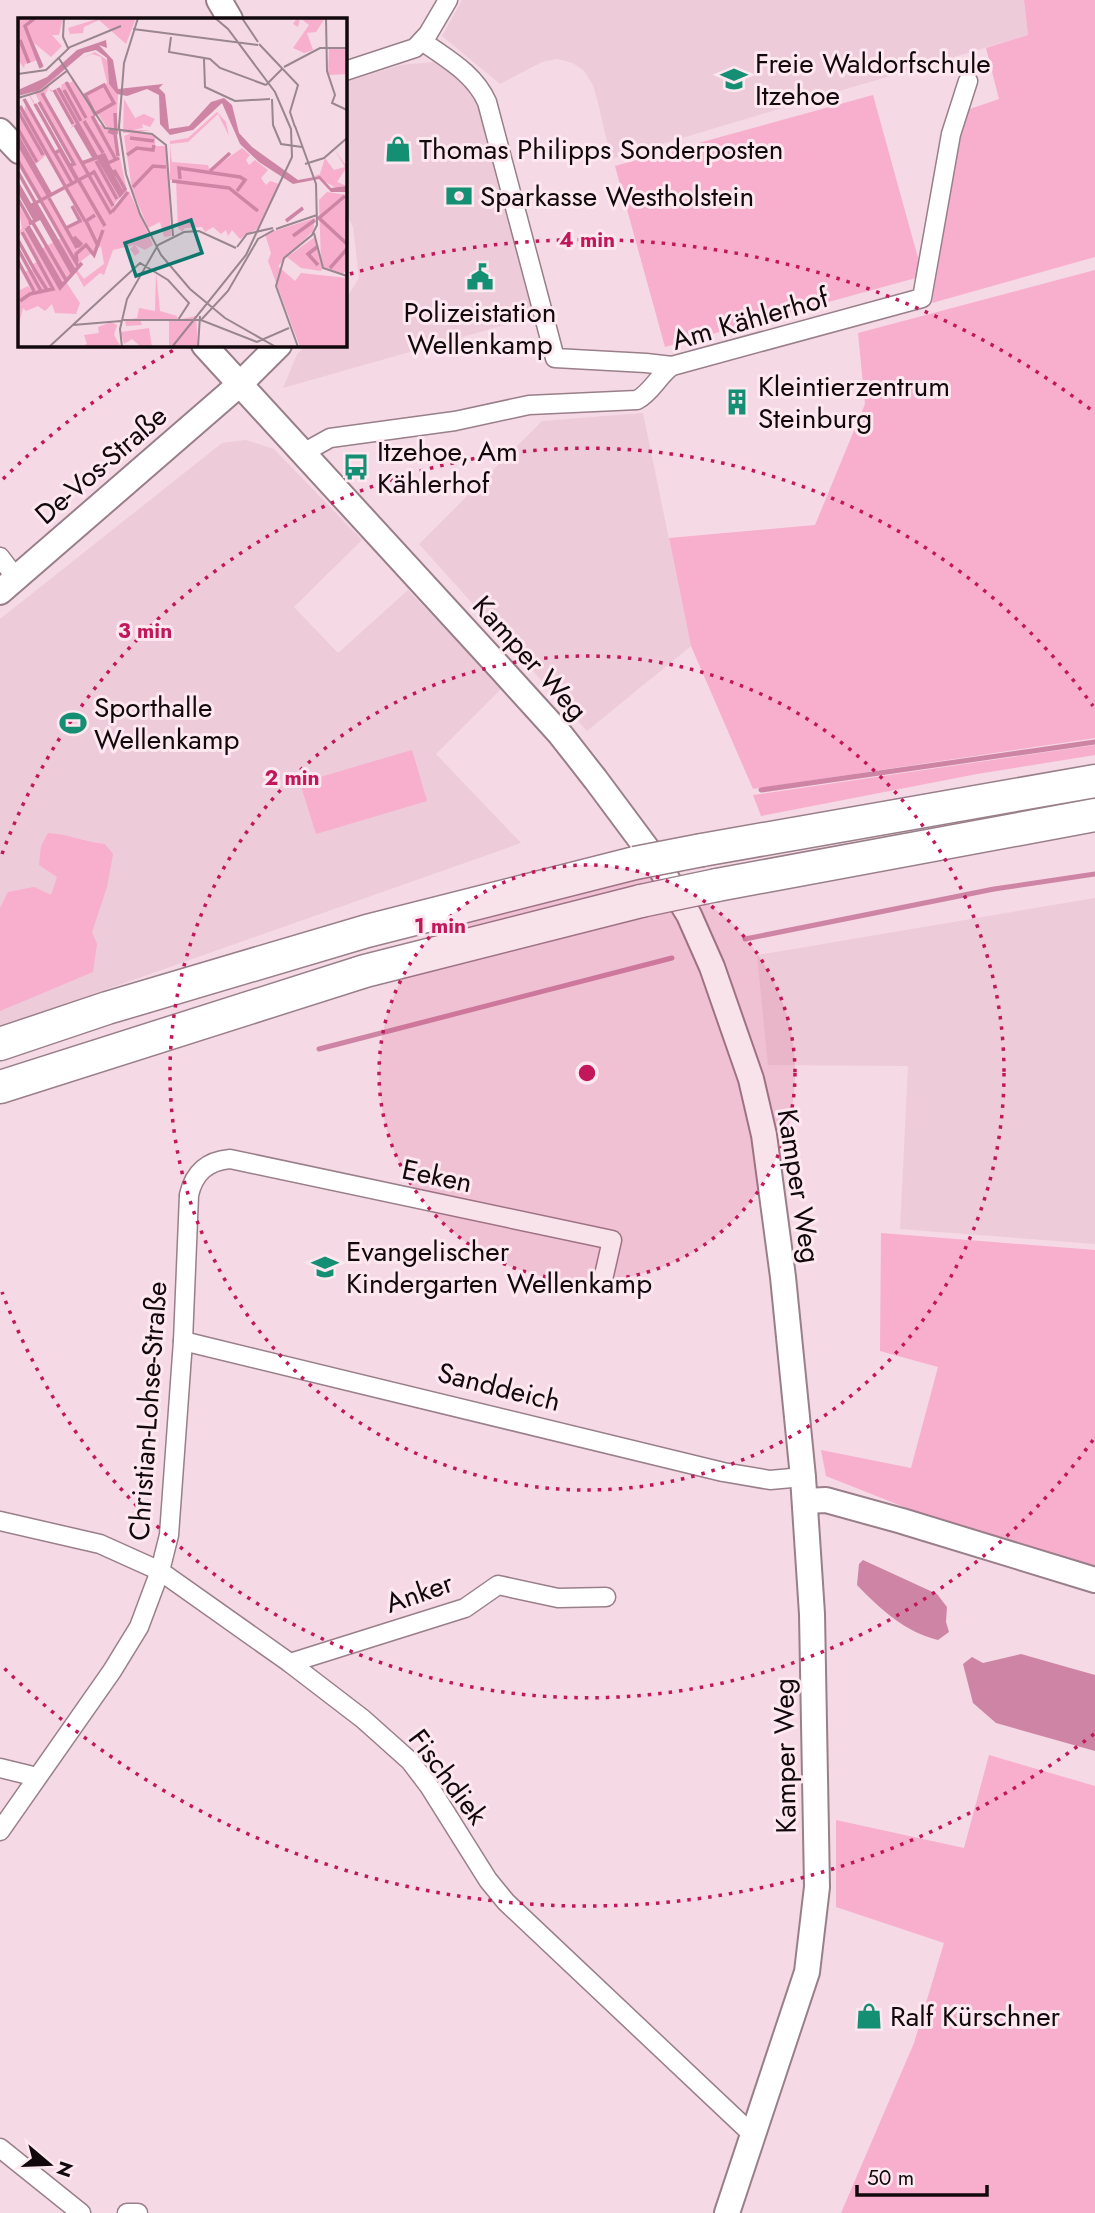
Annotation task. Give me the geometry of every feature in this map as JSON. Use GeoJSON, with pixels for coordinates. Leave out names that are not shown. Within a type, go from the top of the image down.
{"type":"FeatureCollection","features":[{"type":"Feature","properties":{"kind":"highway"},"geometry":{"type":"LineString","coordinates":[[0,1044],[107,1008],[367,931],[635,863],[1095,781]]}},
{"type":"Feature","properties":{"kind":"highway"},"geometry":{"type":"LineString","coordinates":[[0,1087],[365,971],[641,901],[1095,815]]}},
{"type":"Feature","properties":{"kind":"main road"},"geometry":{"type":"LineString","coordinates":[[219,0],[229,18]]}},
{"type":"Feature","properties":{"kind":"main road"},"geometry":{"type":"LineString","coordinates":[[0,131],[18,150]]}},
{"type":"Feature","properties":{"kind":"main road","name":"Kamper Weg"},"geometry":{"type":"LineString","coordinates":[[205,346],[560,734],[654,858],[689,915],[712,967],[751,1079],[764,1135],[783,1277],[804,1489],[811,1614],[817,1853],[815,1915],[807,1972],[727,2213]]}},
{"type":"Feature","properties":{"kind":"main road","name":"De-Vos-Straße"},"geometry":{"type":"LineString","coordinates":[[8,585],[240,383],[278,346]]}},
{"type":"Feature","properties":{"kind":"main road","name":"Sanddeich"},"geometry":{"type":"LineString","coordinates":[[804,1489],[826,1500],[1095,1580]]}},
{"type":"Feature","properties":{"kind":"street"},"geometry":{"type":"LineString","coordinates":[[346,71],[407,52],[422,41],[447,0]]}},
{"type":"Feature","properties":{"kind":"street"},"geometry":{"type":"LineString","coordinates":[[422,41],[470,75],[487,102],[555,358],[672,366]]}},
{"type":"Feature","properties":{"kind":"street","name":"Am Kählerhof"},"geometry":{"type":"LineString","coordinates":[[303,453],[330,438],[455,421],[529,405],[637,400],[645,396],[660,375],[672,366],[922,298],[951,134],[968,81]]}},
{"type":"Feature","properties":{"kind":"street"},"geometry":{"type":"LineString","coordinates":[[0,557],[8,585]]}},
{"type":"Feature","properties":{"kind":"street","name":"Eeken"},"geometry":{"type":"LineString","coordinates":[[208,1164],[230,1159],[612,1240],[602,1284]]}},
{"type":"Feature","properties":{"kind":"street","name":"Christian-Lohse-Straße"},"geometry":{"type":"LineString","coordinates":[[0,1830],[139,1628],[160,1571],[169,1535],[183,1341],[189,1195],[197,1175],[208,1164]]}},
{"type":"Feature","properties":{"kind":"street","name":"Sanddeich"},"geometry":{"type":"LineString","coordinates":[[183,1341],[723,1472],[804,1489]]}},
{"type":"Feature","properties":{"kind":"street","name":"Fischdiek"},"geometry":{"type":"LineString","coordinates":[[0,1521],[100,1544],[160,1571],[290,1663],[363,1719],[404,1755],[429,1786],[488,1880],[506,1902],[754,2136]]}},
{"type":"Feature","properties":{"kind":"street","name":"Anker"},"geometry":{"type":"LineString","coordinates":[[290,1663],[465,1608],[498,1585],[558,1598],[606,1597]]}},
{"type":"Feature","properties":{"kind":"street"},"geometry":{"type":"LineString","coordinates":[[0,1768],[37,1777]]}},
{"type":"Feature","properties":{"kind":"street"},"geometry":{"type":"LineString","coordinates":[[0,2148],[81,2213]]}},
{"type":"Feature","properties":{"kind":"street"},"geometry":{"type":"LineString","coordinates":[[127,2213],[138,2213]]}},
{"type":"Feature","properties":{"kind":"shaded area","name":"Freie Waldorfschule Itzehoe"},"geometry":{"type":"Polygon","coordinates":[[[462,0],[1024,0],[1028,35],[611,159],[593,85],[584,71],[573,63],[557,59],[542,62],[500,84],[442,36],[462,0]]]}},
{"type":"Feature","properties":{"kind":"shaded area"},"geometry":{"type":"Polygon","coordinates":[[[1024,0],[1095,0],[1095,257],[932,303],[964,111],[999,99],[986,48],[1028,35],[1024,0]]]}},
{"type":"Feature","properties":{"kind":"shaded area"},"geometry":{"type":"Polygon","coordinates":[[[433,62],[468,83],[480,104],[540,315],[283,388],[297,354],[306,346],[346,346],[346,298],[359,278],[353,227],[346,213],[346,82],[401,65],[433,62]]]}},
{"type":"Feature","properties":{"kind":"shaded area"},"geometry":{"type":"Polygon","coordinates":[[[873,95],[923,276],[665,347],[615,166],[873,95]]]}},
{"type":"Feature","properties":{"kind":"shaded area"},"geometry":{"type":"Polygon","coordinates":[[[1095,270],[1095,738],[753,789],[691,646],[669,538],[815,525],[865,404],[858,333],[1095,270]]]}},
{"type":"Feature","properties":{"kind":"shaded area"},"geometry":{"type":"Polygon","coordinates":[[[643,413],[691,646],[587,731],[419,544],[542,421],[643,413]]]}},
{"type":"Feature","properties":{"kind":"shaded area"},"geometry":{"type":"Polygon","coordinates":[[[246,440],[274,449],[362,540],[294,607],[338,653],[408,590],[502,688],[436,754],[521,843],[0,1027],[0,619],[222,443],[246,440]]]}},
{"type":"Feature","properties":{"kind":"shaded area"},"geometry":{"type":"Polygon","coordinates":[[[1095,745],[1095,755],[977,774],[761,816],[753,795],[1095,745]]]}},
{"type":"Feature","properties":{"kind":"shaded area"},"geometry":{"type":"Polygon","coordinates":[[[412,750],[427,801],[316,834],[300,783],[412,750]]]}},
{"type":"Feature","properties":{"kind":"shaded area"},"geometry":{"type":"Polygon","coordinates":[[[48,833],[105,844],[113,854],[107,887],[92,932],[97,944],[93,972],[0,1011],[0,908],[8,892],[34,887],[51,895],[57,877],[39,865],[41,846],[48,833]]]}},
{"type":"Feature","properties":{"kind":"shaded area"},"geometry":{"type":"Polygon","coordinates":[[[1095,898],[1095,1244],[900,1229],[908,1066],[768,1065],[757,955],[1095,898]]]}},
{"type":"Feature","properties":{"kind":"shaded area"},"geometry":{"type":"Polygon","coordinates":[[[881,1233],[1095,1250],[1095,1570],[967,1532],[826,1476],[821,1450],[911,1468],[938,1367],[880,1351],[881,1233]]]}},
{"type":"Feature","properties":{"kind":"shaded area"},"geometry":{"type":"Polygon","coordinates":[[[863,1560],[937,1594],[947,1607],[946,1622],[949,1632],[938,1640],[915,1631],[884,1611],[857,1585],[859,1564],[863,1560]]]}},
{"type":"Feature","properties":{"kind":"shaded area"},"geometry":{"type":"Polygon","coordinates":[[[1021,1654],[1095,1675],[1095,1751],[996,1723],[973,1703],[963,1664],[972,1657],[983,1663],[1021,1654]]]}},
{"type":"Feature","properties":{"kind":"shaded area"},"geometry":{"type":"Polygon","coordinates":[[[989,1755],[1095,1786],[1095,2213],[841,2213],[914,2043],[944,1943],[836,1907],[836,1820],[964,1848],[989,1755]]]}},
{"type":"Feature","properties":{"kind":"waterway"},"geometry":{"type":"LineString","coordinates":[[761,790],[1095,742]]}},
{"type":"Feature","properties":{"kind":"waterway"},"geometry":{"type":"LineString","coordinates":[[745,939],[994,889],[1095,874]]}},
{"type":"Feature","properties":{"kind":"waterway"},"geometry":{"type":"LineString","coordinates":[[319,1049],[672,958]]}},
{"type":"Feature","properties":{"kind":"place","name":"Freie Waldorfschule Itzehoe"},"geometry":{"type":"Point","coordinates":[734,79]}},
{"type":"Feature","properties":{"kind":"place","name":"Thomas Philipps Sonderposten"},"geometry":{"type":"Point","coordinates":[398,149]}},
{"type":"Feature","properties":{"kind":"place","name":"Sparkasse Westholstein"},"geometry":{"type":"Point","coordinates":[459,196]}},
{"type":"Feature","properties":{"kind":"place","name":"Polizeistation Wellenkamp"},"geometry":{"type":"Point","coordinates":[480,277]}},
{"type":"Feature","properties":{"kind":"place","name":"Kleintierzentrum Steinburg"},"geometry":{"type":"Point","coordinates":[737,402]}},
{"type":"Feature","properties":{"kind":"place","name":"Itzehoe, Am Kählerhof"},"geometry":{"type":"Point","coordinates":[356,467]}},
{"type":"Feature","properties":{"kind":"place","name":"Sporthalle Wellenkamp"},"geometry":{"type":"Point","coordinates":[73,723]}},
{"type":"Feature","properties":{"kind":"place","name":"Evangelischer Kindergarten Wellenkamp"},"geometry":{"type":"Point","coordinates":[325,1267]}},
{"type":"Feature","properties":{"kind":"place","name":"Ralf Kürschner"},"geometry":{"type":"Point","coordinates":[869,2016]}}]}
